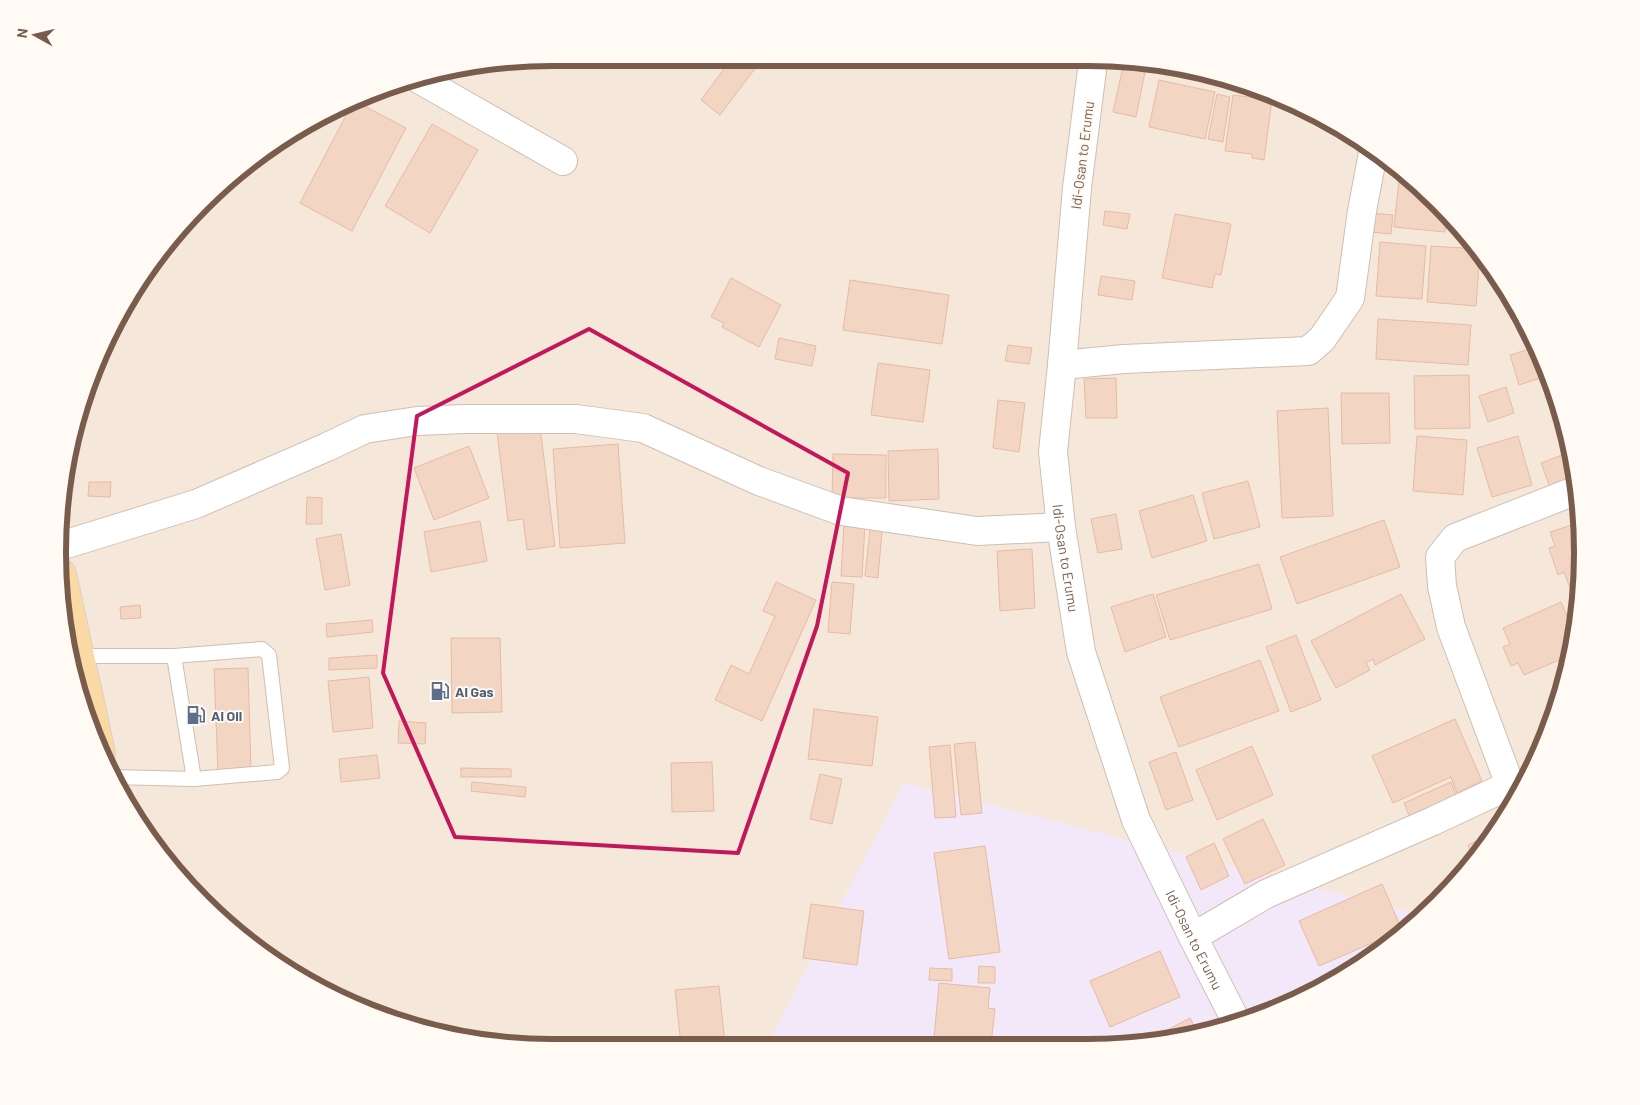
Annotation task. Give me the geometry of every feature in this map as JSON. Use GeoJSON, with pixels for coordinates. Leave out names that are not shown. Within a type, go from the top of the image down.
{"type":"FeatureCollection","features":[{"type":"Feature","properties":{"kind":"main road"},"geometry":{"type":"LineString","coordinates":[[69,606],[88,696]]}},
{"type":"Feature","properties":{"kind":"street","name":"Idi-Osan to Erumu"},"geometry":{"type":"LineString","coordinates":[[1093,66],[1078,188],[1052,452],[1061,527],[1081,652],[1136,820],[1234,1016]]}},
{"type":"Feature","properties":{"kind":"street"},"geometry":{"type":"LineString","coordinates":[[426,83],[563,161]]}},
{"type":"Feature","properties":{"kind":"street"},"geometry":{"type":"LineString","coordinates":[[1062,365],[1308,351],[1322,339],[1350,298],[1362,212],[1372,158]]}},
{"type":"Feature","properties":{"kind":"street"},"geometry":{"type":"LineString","coordinates":[[66,544],[196,504],[365,429],[417,421],[464,419],[576,419],[643,428],[759,482],[841,511],[977,531],[1061,527]]}},
{"type":"Feature","properties":{"kind":"street"},"geometry":{"type":"LineString","coordinates":[[1513,788],[1451,627],[1442,586],[1440,558],[1455,538],[1570,492]]}},
{"type":"Feature","properties":{"kind":"street"},"geometry":{"type":"LineString","coordinates":[[1193,937],[1266,894],[1433,821],[1511,792]]}},
{"type":"Feature","properties":{"kind":"lane"},"geometry":{"type":"LineString","coordinates":[[80,656],[174,656],[262,649],[268,655],[282,768],[277,772],[194,779],[121,777]]}},
{"type":"Feature","properties":{"kind":"lane"},"geometry":{"type":"LineString","coordinates":[[174,656],[194,779]]}},
{"type":"Feature","properties":{"kind":"highlighted area"},"geometry":{"type":"Polygon","coordinates":[[[589,329],[848,473],[817,626],[738,853],[455,837],[383,673],[417,416],[589,329]]]}},
{"type":"Feature","properties":{"kind":"shaded area"},"geometry":{"type":"Polygon","coordinates":[[[1088,66],[1151,70],[1213,83],[1244,92],[1303,116],[1358,148],[1408,187],[1453,232],[1473,256],[1509,309],[1524,337],[1548,396],[1557,427],[1570,489],[1573,521],[1573,584],[1570,616],[1557,678],[1548,709],[1524,768],[1509,796],[1492,823],[1453,873],[1408,918],[1384,938],[1331,974],[1303,989],[1244,1013],[1213,1022],[1151,1035],[1119,1038],[552,1039],[489,1035],[427,1022],[396,1013],[337,989],[282,957],[232,918],[187,873],[167,849],[131,796],[103,739],[83,678],[70,616],[66,552],[70,489],[83,427],[92,396],[116,337],[148,282],[187,232],[232,187],[256,167],[309,131],[366,103],[427,83],[489,70],[521,67],[1088,66]]]}},
{"type":"Feature","properties":{"kind":"shaded area"},"geometry":{"type":"Polygon","coordinates":[[[904,783],[1413,913],[1358,957],[1303,989],[1244,1013],[1182,1029],[1151,1035],[1088,1039],[770,1039],[904,783]]]}},
{"type":"Feature","properties":{"kind":"building"},"geometry":{"type":"Polygon","coordinates":[[[726,66],[757,66],[720,115],[701,100],[726,66]]]}},
{"type":"Feature","properties":{"kind":"building"},"geometry":{"type":"Polygon","coordinates":[[[1123,67],[1145,72],[1136,117],[1113,112],[1123,67]]]}},
{"type":"Feature","properties":{"kind":"building"},"geometry":{"type":"Polygon","coordinates":[[[1159,80],[1215,92],[1205,139],[1149,127],[1159,80]]]}},
{"type":"Feature","properties":{"kind":"building"},"geometry":{"type":"Polygon","coordinates":[[[1217,94],[1230,97],[1223,142],[1208,139],[1217,94]]]}},
{"type":"Feature","properties":{"kind":"building"},"geometry":{"type":"Polygon","coordinates":[[[1233,95],[1262,99],[1272,102],[1264,160],[1252,158],[1252,154],[1225,151],[1233,95]]]}},
{"type":"Feature","properties":{"kind":"building"},"geometry":{"type":"Polygon","coordinates":[[[362,105],[406,128],[352,231],[300,203],[348,111],[362,105]]]}},
{"type":"Feature","properties":{"kind":"building"},"geometry":{"type":"Polygon","coordinates":[[[432,124],[478,150],[430,233],[385,206],[432,124]]]}},
{"type":"Feature","properties":{"kind":"building"},"geometry":{"type":"Polygon","coordinates":[[[1399,180],[1446,225],[1445,232],[1394,227],[1399,180]]]}},
{"type":"Feature","properties":{"kind":"building"},"geometry":{"type":"Polygon","coordinates":[[[1105,211],[1130,214],[1127,229],[1103,225],[1105,211]]]}},
{"type":"Feature","properties":{"kind":"building"},"geometry":{"type":"Polygon","coordinates":[[[1372,213],[1393,215],[1391,234],[1370,232],[1372,213]]]}},
{"type":"Feature","properties":{"kind":"building"},"geometry":{"type":"Polygon","coordinates":[[[1175,214],[1231,224],[1221,275],[1215,274],[1212,288],[1162,278],[1175,214]]]}},
{"type":"Feature","properties":{"kind":"building"},"geometry":{"type":"Polygon","coordinates":[[[1380,242],[1426,246],[1422,299],[1376,296],[1380,242]]]}},
{"type":"Feature","properties":{"kind":"building"},"geometry":{"type":"Polygon","coordinates":[[[1431,246],[1467,248],[1479,264],[1476,306],[1427,302],[1431,246]]]}},
{"type":"Feature","properties":{"kind":"building"},"geometry":{"type":"Polygon","coordinates":[[[1101,276],[1135,281],[1132,300],[1098,295],[1101,276]]]}},
{"type":"Feature","properties":{"kind":"building"},"geometry":{"type":"Polygon","coordinates":[[[731,278],[781,305],[759,347],[722,327],[724,323],[711,317],[731,278]]]}},
{"type":"Feature","properties":{"kind":"building"},"geometry":{"type":"Polygon","coordinates":[[[850,280],[949,295],[942,344],[843,330],[850,280]]]}},
{"type":"Feature","properties":{"kind":"building"},"geometry":{"type":"Polygon","coordinates":[[[1378,319],[1471,325],[1468,365],[1376,359],[1378,319]]]}},
{"type":"Feature","properties":{"kind":"building"},"geometry":{"type":"Polygon","coordinates":[[[779,338],[816,346],[812,366],[775,359],[779,338]]]}},
{"type":"Feature","properties":{"kind":"building"},"geometry":{"type":"Polygon","coordinates":[[[1008,345],[1032,348],[1029,364],[1005,361],[1008,345]]]}},
{"type":"Feature","properties":{"kind":"building"},"geometry":{"type":"Polygon","coordinates":[[[1529,349],[1541,378],[1519,385],[1510,355],[1529,349]]]}},
{"type":"Feature","properties":{"kind":"building"},"geometry":{"type":"Polygon","coordinates":[[[878,363],[930,370],[923,422],[871,415],[878,363]]]}},
{"type":"Feature","properties":{"kind":"building"},"geometry":{"type":"Polygon","coordinates":[[[1469,375],[1470,428],[1415,429],[1414,376],[1469,375]]]}},
{"type":"Feature","properties":{"kind":"building"},"geometry":{"type":"Polygon","coordinates":[[[1116,378],[1117,418],[1086,418],[1084,379],[1116,378]]]}},
{"type":"Feature","properties":{"kind":"building"},"geometry":{"type":"Polygon","coordinates":[[[1506,387],[1514,413],[1488,422],[1479,396],[1506,387]]]}},
{"type":"Feature","properties":{"kind":"building"},"geometry":{"type":"Polygon","coordinates":[[[1341,393],[1389,393],[1390,443],[1342,444],[1341,393]]]}},
{"type":"Feature","properties":{"kind":"building"},"geometry":{"type":"Polygon","coordinates":[[[998,400],[1025,403],[1019,452],[993,448],[998,400]]]}},
{"type":"Feature","properties":{"kind":"building"},"geometry":{"type":"Polygon","coordinates":[[[1328,408],[1333,516],[1282,518],[1277,411],[1328,408]]]}},
{"type":"Feature","properties":{"kind":"building"},"geometry":{"type":"Polygon","coordinates":[[[540,427],[555,546],[527,550],[523,519],[508,521],[497,432],[540,427]]]}},
{"type":"Feature","properties":{"kind":"building"},"geometry":{"type":"Polygon","coordinates":[[[1417,436],[1467,440],[1463,495],[1413,491],[1417,436]]]}},
{"type":"Feature","properties":{"kind":"building"},"geometry":{"type":"Polygon","coordinates":[[[1518,436],[1532,485],[1492,497],[1477,448],[1518,436]]]}},
{"type":"Feature","properties":{"kind":"building"},"geometry":{"type":"Polygon","coordinates":[[[618,444],[625,543],[560,548],[553,449],[618,444]]]}},
{"type":"Feature","properties":{"kind":"building"},"geometry":{"type":"Polygon","coordinates":[[[469,446],[489,498],[434,520],[414,468],[469,446]]]}},
{"type":"Feature","properties":{"kind":"building"},"geometry":{"type":"Polygon","coordinates":[[[938,449],[939,499],[889,501],[888,451],[938,449]]]}},
{"type":"Feature","properties":{"kind":"building"},"geometry":{"type":"Polygon","coordinates":[[[833,454],[886,455],[886,498],[832,498],[833,454]]]}},
{"type":"Feature","properties":{"kind":"building"},"geometry":{"type":"Polygon","coordinates":[[[1563,455],[1568,480],[1550,487],[1541,463],[1563,455]]]}},
{"type":"Feature","properties":{"kind":"building"},"geometry":{"type":"Polygon","coordinates":[[[1248,481],[1260,527],[1214,539],[1202,493],[1248,481]]]}},
{"type":"Feature","properties":{"kind":"building"},"geometry":{"type":"Polygon","coordinates":[[[89,482],[111,482],[110,497],[88,496],[89,482]]]}},
{"type":"Feature","properties":{"kind":"building"},"geometry":{"type":"Polygon","coordinates":[[[1193,495],[1207,541],[1152,558],[1139,511],[1193,495]]]}},
{"type":"Feature","properties":{"kind":"building"},"geometry":{"type":"Polygon","coordinates":[[[307,497],[322,498],[322,524],[306,524],[307,497]]]}},
{"type":"Feature","properties":{"kind":"building"},"geometry":{"type":"Polygon","coordinates":[[[1116,514],[1122,549],[1098,553],[1091,519],[1116,514]]]}},
{"type":"Feature","properties":{"kind":"building"},"geometry":{"type":"Polygon","coordinates":[[[1384,520],[1400,567],[1297,604],[1280,557],[1384,520]]]}},
{"type":"Feature","properties":{"kind":"building"},"geometry":{"type":"Polygon","coordinates":[[[480,521],[487,561],[431,572],[424,532],[480,521]]]}},
{"type":"Feature","properties":{"kind":"building"},"geometry":{"type":"Polygon","coordinates":[[[844,524],[865,525],[862,577],[841,576],[844,524]]]}},
{"type":"Feature","properties":{"kind":"building"},"geometry":{"type":"Polygon","coordinates":[[[1573,525],[1573,587],[1570,588],[1564,572],[1558,575],[1549,548],[1555,546],[1550,532],[1573,525]]]}},
{"type":"Feature","properties":{"kind":"building"},"geometry":{"type":"Polygon","coordinates":[[[870,529],[882,530],[878,578],[865,576],[870,529]]]}},
{"type":"Feature","properties":{"kind":"building"},"geometry":{"type":"Polygon","coordinates":[[[341,534],[350,585],[325,590],[316,539],[341,534]]]}},
{"type":"Feature","properties":{"kind":"building"},"geometry":{"type":"Polygon","coordinates":[[[1032,549],[1035,608],[1000,611],[997,551],[1032,549]]]}},
{"type":"Feature","properties":{"kind":"building"},"geometry":{"type":"Polygon","coordinates":[[[1259,564],[1272,609],[1170,640],[1156,595],[1259,564]]]}},
{"type":"Feature","properties":{"kind":"building"},"geometry":{"type":"Polygon","coordinates":[[[776,582],[816,600],[762,721],[715,700],[731,665],[749,674],[775,616],[763,611],[776,582]]]}},
{"type":"Feature","properties":{"kind":"building"},"geometry":{"type":"Polygon","coordinates":[[[832,582],[854,584],[850,634],[828,632],[832,582]]]}},
{"type":"Feature","properties":{"kind":"building"},"geometry":{"type":"Polygon","coordinates":[[[1153,594],[1166,637],[1125,652],[1111,607],[1153,594]]]}},
{"type":"Feature","properties":{"kind":"building"},"geometry":{"type":"Polygon","coordinates":[[[1401,594],[1425,639],[1375,665],[1373,659],[1366,663],[1370,670],[1336,688],[1311,641],[1401,594]]]}},
{"type":"Feature","properties":{"kind":"building"},"geometry":{"type":"Polygon","coordinates":[[[1561,602],[1569,621],[1561,659],[1524,675],[1518,663],[1511,666],[1503,647],[1510,644],[1503,628],[1561,602]]]}},
{"type":"Feature","properties":{"kind":"building"},"geometry":{"type":"Polygon","coordinates":[[[140,605],[141,618],[121,619],[120,607],[140,605]]]}},
{"type":"Feature","properties":{"kind":"building"},"geometry":{"type":"Polygon","coordinates":[[[372,620],[373,632],[327,637],[326,624],[372,620]]]}},
{"type":"Feature","properties":{"kind":"building"},"geometry":{"type":"Polygon","coordinates":[[[1296,635],[1321,700],[1291,712],[1266,647],[1296,635]]]}},
{"type":"Feature","properties":{"kind":"building"},"geometry":{"type":"Polygon","coordinates":[[[451,638],[500,638],[502,712],[452,713],[451,638]]]}},
{"type":"Feature","properties":{"kind":"building"},"geometry":{"type":"Polygon","coordinates":[[[377,655],[377,668],[329,670],[329,658],[377,655]]]}},
{"type":"Feature","properties":{"kind":"building"},"geometry":{"type":"Polygon","coordinates":[[[1260,660],[1279,711],[1179,747],[1160,697],[1260,660]]]}},
{"type":"Feature","properties":{"kind":"building"},"geometry":{"type":"Polygon","coordinates":[[[248,668],[251,770],[218,772],[214,669],[248,668]]]}},
{"type":"Feature","properties":{"kind":"building"},"geometry":{"type":"Polygon","coordinates":[[[369,677],[373,728],[333,732],[328,681],[369,677]]]}},
{"type":"Feature","properties":{"kind":"building"},"geometry":{"type":"Polygon","coordinates":[[[814,709],[878,717],[872,766],[808,759],[814,709]]]}},
{"type":"Feature","properties":{"kind":"building"},"geometry":{"type":"Polygon","coordinates":[[[1455,719],[1482,781],[1457,793],[1451,777],[1393,803],[1372,756],[1455,719]]]}},
{"type":"Feature","properties":{"kind":"building"},"geometry":{"type":"Polygon","coordinates":[[[399,721],[426,723],[425,744],[398,743],[399,721]]]}},
{"type":"Feature","properties":{"kind":"building"},"geometry":{"type":"Polygon","coordinates":[[[975,742],[982,813],[961,815],[954,744],[975,742]]]}},
{"type":"Feature","properties":{"kind":"building"},"geometry":{"type":"Polygon","coordinates":[[[950,745],[956,817],[935,818],[929,747],[950,745]]]}},
{"type":"Feature","properties":{"kind":"building"},"geometry":{"type":"Polygon","coordinates":[[[1252,746],[1273,795],[1217,820],[1196,770],[1252,746]]]}},
{"type":"Feature","properties":{"kind":"building"},"geometry":{"type":"Polygon","coordinates":[[[1176,752],[1193,800],[1166,810],[1149,762],[1176,752]]]}},
{"type":"Feature","properties":{"kind":"building"},"geometry":{"type":"Polygon","coordinates":[[[377,755],[380,778],[341,782],[339,759],[377,755]]]}},
{"type":"Feature","properties":{"kind":"building"},"geometry":{"type":"Polygon","coordinates":[[[712,762],[714,811],[672,812],[671,763],[712,762]]]}},
{"type":"Feature","properties":{"kind":"building"},"geometry":{"type":"Polygon","coordinates":[[[461,768],[511,769],[511,777],[461,777],[461,768]]]}},
{"type":"Feature","properties":{"kind":"building"},"geometry":{"type":"Polygon","coordinates":[[[820,774],[842,779],[832,824],[810,819],[820,774]]]}},
{"type":"Feature","properties":{"kind":"building"},"geometry":{"type":"Polygon","coordinates":[[[472,782],[526,787],[525,797],[471,791],[472,782]]]}},
{"type":"Feature","properties":{"kind":"building"},"geometry":{"type":"Polygon","coordinates":[[[1451,782],[1458,801],[1411,820],[1404,803],[1451,782]]]}},
{"type":"Feature","properties":{"kind":"building"},"geometry":{"type":"Polygon","coordinates":[[[1263,819],[1285,865],[1245,884],[1223,839],[1263,819]]]}},
{"type":"Feature","properties":{"kind":"building"},"geometry":{"type":"Polygon","coordinates":[[[1480,839],[1471,852],[1468,845],[1480,839]]]}},
{"type":"Feature","properties":{"kind":"building"},"geometry":{"type":"Polygon","coordinates":[[[1214,843],[1229,876],[1201,890],[1186,857],[1214,843]]]}},
{"type":"Feature","properties":{"kind":"building"},"geometry":{"type":"Polygon","coordinates":[[[985,846],[1000,952],[949,959],[934,853],[985,846]]]}},
{"type":"Feature","properties":{"kind":"building"},"geometry":{"type":"Polygon","coordinates":[[[1382,884],[1400,925],[1384,938],[1319,966],[1299,921],[1382,884]]]}},
{"type":"Feature","properties":{"kind":"building"},"geometry":{"type":"Polygon","coordinates":[[[811,904],[864,911],[857,965],[803,958],[811,904]]]}},
{"type":"Feature","properties":{"kind":"building"},"geometry":{"type":"Polygon","coordinates":[[[1160,951],[1180,997],[1110,1027],[1090,981],[1160,951]]]}},
{"type":"Feature","properties":{"kind":"building"},"geometry":{"type":"Polygon","coordinates":[[[979,966],[995,967],[995,983],[978,983],[979,966]]]}},
{"type":"Feature","properties":{"kind":"building"},"geometry":{"type":"Polygon","coordinates":[[[930,968],[952,969],[952,981],[929,980],[930,968]]]}},
{"type":"Feature","properties":{"kind":"building"},"geometry":{"type":"Polygon","coordinates":[[[939,983],[990,988],[988,1008],[995,1009],[992,1039],[934,1038],[939,983]]]}},
{"type":"Feature","properties":{"kind":"building"},"geometry":{"type":"Polygon","coordinates":[[[719,986],[724,1039],[680,1039],[675,990],[719,986]]]}},
{"type":"Feature","properties":{"kind":"building"},"geometry":{"type":"Polygon","coordinates":[[[1190,1018],[1194,1026],[1182,1029],[1162,1033],[1190,1018]]]}},
{"type":"Feature","properties":{"kind":"place","name":"Al Gas"},"geometry":{"type":"Point","coordinates":[440,691]}},
{"type":"Feature","properties":{"kind":"place","name":"Al Oil"},"geometry":{"type":"Point","coordinates":[196,715]}}]}
